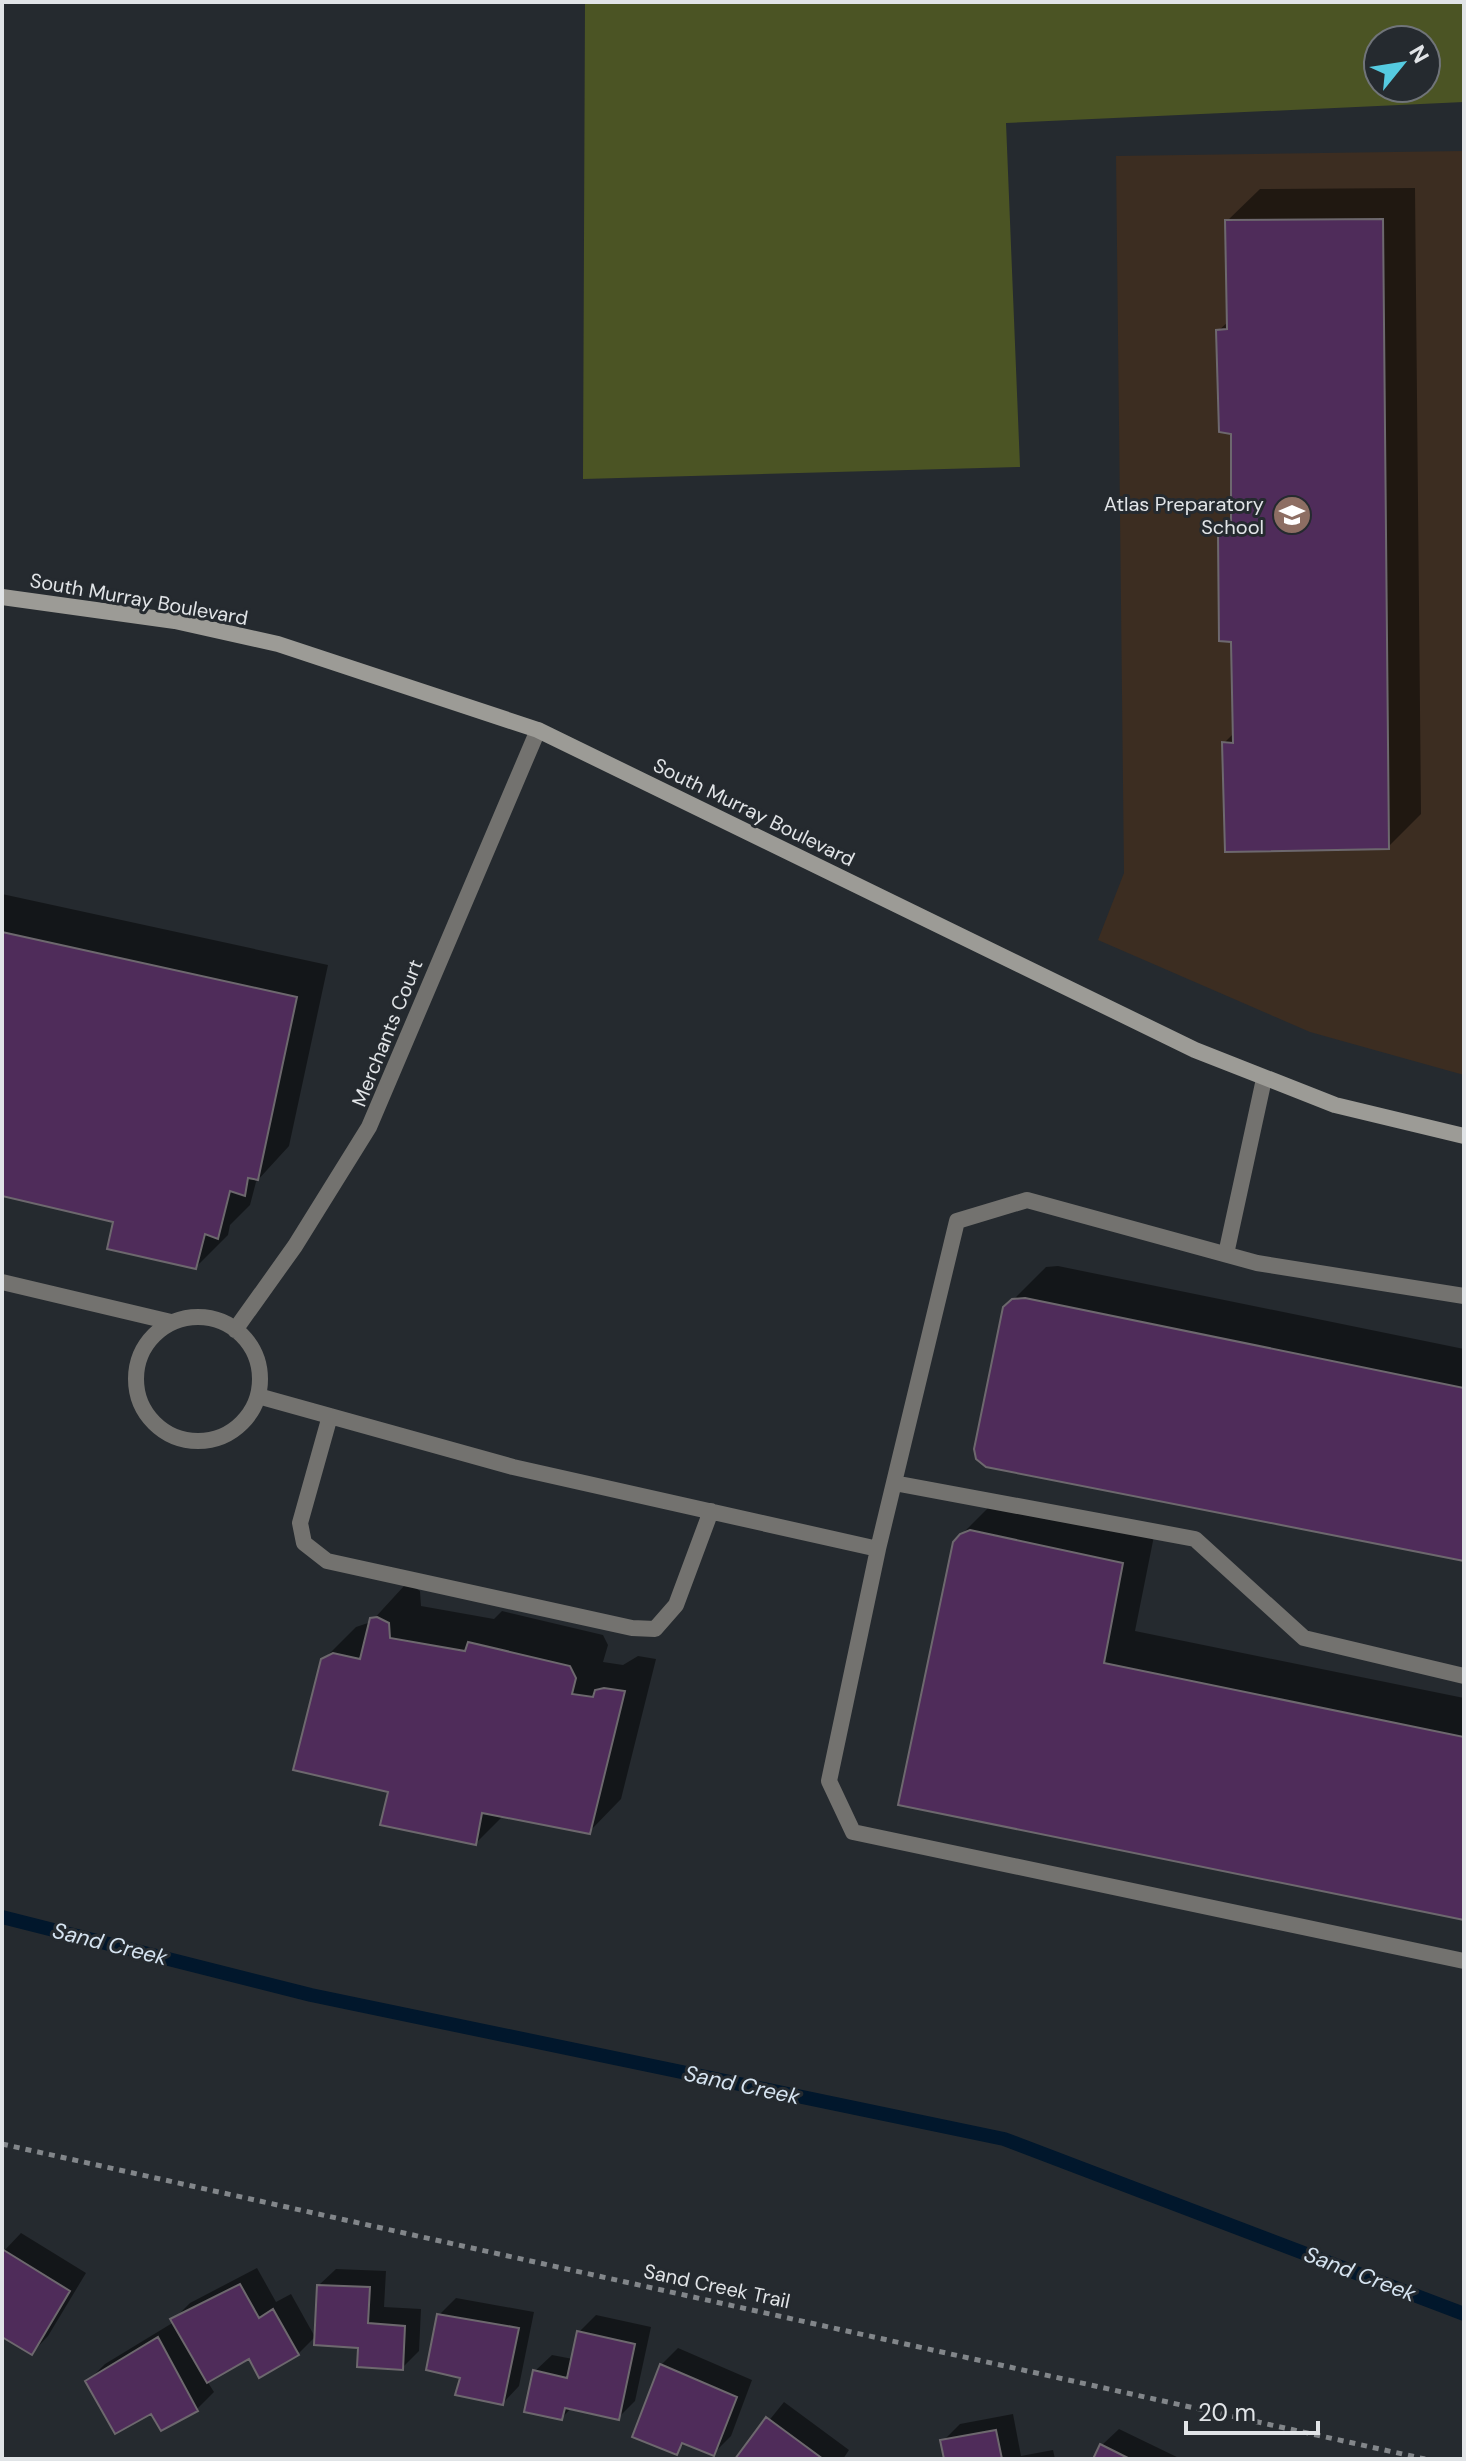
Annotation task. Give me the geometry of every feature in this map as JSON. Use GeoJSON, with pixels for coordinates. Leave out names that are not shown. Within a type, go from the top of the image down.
{"type":"FeatureCollection","features":[{"type":"Feature","properties":{"kind":"main road","name":"South Murray Boulevard"},"geometry":{"type":"LineString","coordinates":[[2,597],[175,621],[278,644],[538,730],[1195,1050],[1335,1105],[1464,1136]]}},
{"type":"Feature","properties":{"kind":"lane","name":"Merchants Court"},"geometry":{"type":"LineString","coordinates":[[235,1330],[295,1246],[369,1127],[538,730]]}},
{"type":"Feature","properties":{"kind":"lane"},"geometry":{"type":"LineString","coordinates":[[1226,1254],[1264,1079]]}},
{"type":"Feature","properties":{"kind":"lane"},"geometry":{"type":"LineString","coordinates":[[1464,1296],[1257,1263],[1027,1200],[957,1221],[878,1549],[829,1781],[853,1832],[1464,1961]]}},
{"type":"Feature","properties":{"kind":"lane"},"geometry":{"type":"LineString","coordinates":[[2,1282],[171,1322],[207,1317],[235,1330],[247,1340],[257,1359],[261,1381],[258,1396],[247,1418],[218,1439],[196,1442],[174,1437],[161,1430],[141,1406],[135,1379],[143,1349],[157,1331],[171,1322]]}},
{"type":"Feature","properties":{"kind":"lane"},"geometry":{"type":"LineString","coordinates":[[258,1396],[513,1467],[878,1549]]}},
{"type":"Feature","properties":{"kind":"lane"},"geometry":{"type":"LineString","coordinates":[[330,1416],[300,1523],[304,1543],[327,1561],[632,1628],[655,1629],[676,1605],[711,1511]]}},
{"type":"Feature","properties":{"kind":"lane"},"geometry":{"type":"LineString","coordinates":[[894,1483],[1195,1539],[1304,1638],[1464,1676]]}},
{"type":"Feature","properties":{"kind":"path","name":"Sand Creek Trail"},"geometry":{"type":"LineString","coordinates":[[2,2144],[1425,2459]]}},
{"type":"Feature","properties":{"kind":"shaded area","name":"Atlas Preparatory School"},"geometry":{"type":"Polygon","coordinates":[[[1464,151],[1464,1075],[1310,1032],[1098,940],[1124,873],[1116,156],[1464,151]]]}},
{"type":"Feature","properties":{"kind":"green space"},"geometry":{"type":"Polygon","coordinates":[[[585,2],[1464,2],[1464,102],[1442,103],[1442,24],[1362,24],[1362,104],[1420,104],[1006,123],[1020,467],[583,479],[585,2]]]}},
{"type":"Feature","properties":{"kind":"building"},"geometry":{"type":"Polygon","coordinates":[[[1383,219],[1389,849],[1225,852],[1222,742],[1233,743],[1231,642],[1219,641],[1218,535],[1231,535],[1231,434],[1219,432],[1216,330],[1227,329],[1225,220],[1383,219]]]}},
{"type":"Feature","properties":{"kind":"building"},"geometry":{"type":"Polygon","coordinates":[[[2,932],[297,997],[258,1180],[248,1178],[245,1196],[230,1191],[218,1239],[205,1234],[196,1269],[107,1249],[113,1222],[2,1196],[2,932]]]}},
{"type":"Feature","properties":{"kind":"building"},"geometry":{"type":"Polygon","coordinates":[[[1025,1298],[1464,1388],[1464,1561],[986,1467],[976,1459],[974,1449],[1003,1307],[1012,1299],[1025,1298]]]}},
{"type":"Feature","properties":{"kind":"building"},"geometry":{"type":"Polygon","coordinates":[[[970,1530],[1123,1563],[1104,1663],[1464,1737],[1464,1920],[898,1805],[953,1542],[960,1534],[970,1530]]]}},
{"type":"Feature","properties":{"kind":"building"},"geometry":{"type":"Polygon","coordinates":[[[377,1617],[389,1623],[390,1638],[465,1651],[468,1642],[570,1666],[576,1678],[572,1694],[593,1697],[595,1690],[604,1688],[625,1691],[590,1834],[482,1813],[476,1845],[380,1825],[388,1792],[293,1770],[321,1659],[333,1653],[360,1659],[370,1618],[377,1617]]]}},
{"type":"Feature","properties":{"kind":"building"},"geometry":{"type":"Polygon","coordinates":[[[2,2249],[70,2291],[32,2355],[2,2337],[2,2249]]]}},
{"type":"Feature","properties":{"kind":"building"},"geometry":{"type":"Polygon","coordinates":[[[240,2284],[259,2318],[273,2309],[299,2355],[259,2378],[249,2359],[207,2383],[170,2319],[240,2284]]]}},
{"type":"Feature","properties":{"kind":"building"},"geometry":{"type":"Polygon","coordinates":[[[317,2285],[370,2287],[368,2323],[405,2326],[403,2370],[357,2367],[358,2348],[314,2345],[317,2285]]]}},
{"type":"Feature","properties":{"kind":"building"},"geometry":{"type":"Polygon","coordinates":[[[437,2314],[519,2328],[503,2405],[455,2395],[460,2378],[426,2370],[437,2314]]]}},
{"type":"Feature","properties":{"kind":"building"},"geometry":{"type":"Polygon","coordinates":[[[577,2331],[635,2344],[619,2420],[565,2408],[562,2420],[524,2412],[533,2370],[567,2378],[577,2331]]]}},
{"type":"Feature","properties":{"kind":"building"},"geometry":{"type":"Polygon","coordinates":[[[158,2337],[198,2411],[161,2431],[151,2414],[115,2434],[85,2381],[158,2337]]]}},
{"type":"Feature","properties":{"kind":"building"},"geometry":{"type":"Polygon","coordinates":[[[660,2364],[737,2397],[714,2456],[682,2443],[677,2455],[632,2437],[660,2364]]]}},
{"type":"Feature","properties":{"kind":"building"},"geometry":{"type":"Polygon","coordinates":[[[766,2417],[823,2459],[735,2459],[766,2417]]]}},
{"type":"Feature","properties":{"kind":"building"},"geometry":{"type":"Polygon","coordinates":[[[996,2430],[1002,2459],[944,2459],[940,2440],[996,2430]]]}},
{"type":"Feature","properties":{"kind":"building"},"geometry":{"type":"Polygon","coordinates":[[[1100,2444],[1130,2459],[1093,2459],[1100,2444]]]}},
{"type":"Feature","properties":{"kind":"waterway","name":"Sand Creek"},"geometry":{"type":"LineString","coordinates":[[2,1917],[311,1995],[1004,2139],[1464,2314]]}},
{"type":"Feature","properties":{"kind":"place","name":"Atlas Preparatory School"},"geometry":{"type":"Point","coordinates":[1292,515]}}]}
